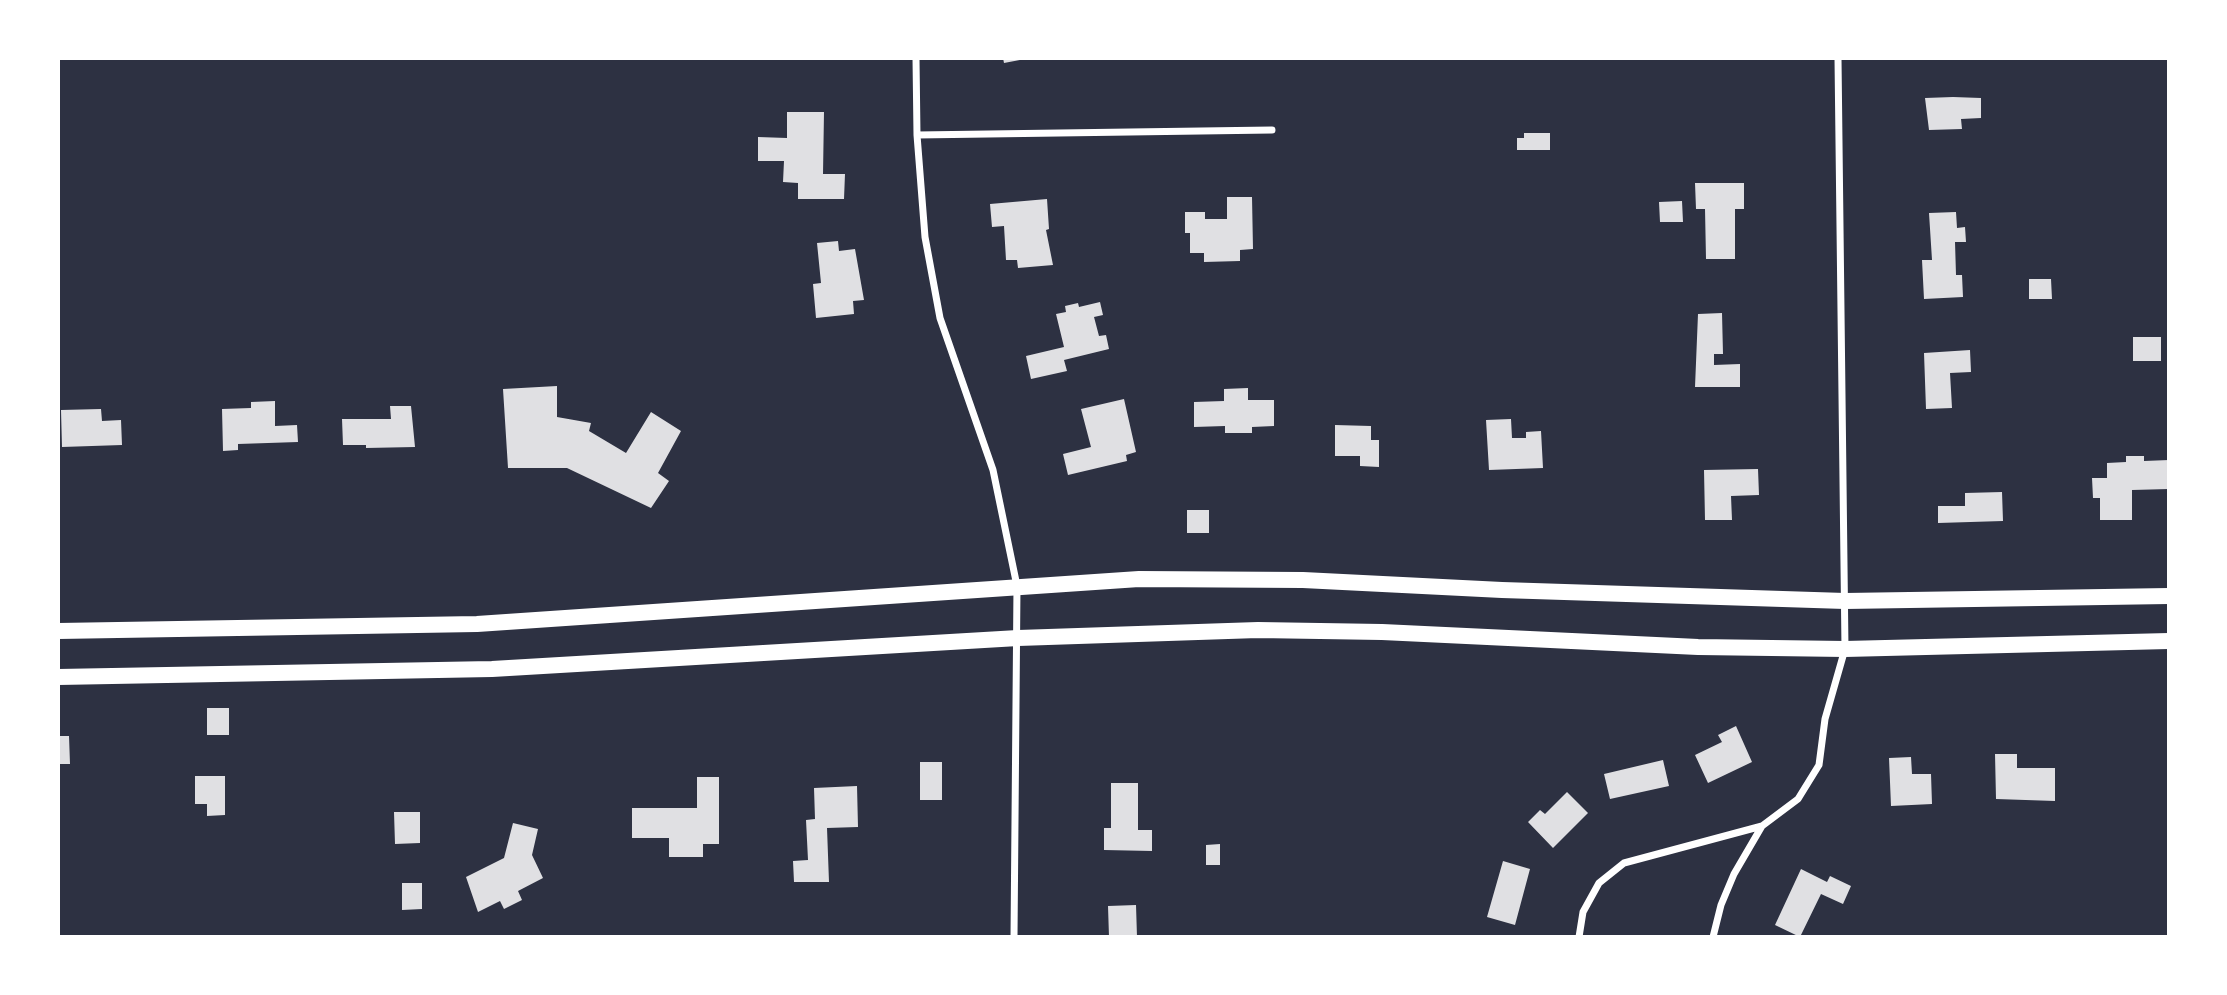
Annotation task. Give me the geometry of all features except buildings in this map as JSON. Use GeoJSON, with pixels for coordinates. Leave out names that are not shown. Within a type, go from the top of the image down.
{"type":"FeatureCollection","features":[{"type":"Feature","properties":{"kind":"main road"},"geometry":{"type":"LineString","coordinates":[[58,631],[477,624],[1139,579],[1303,580],[1502,590],[1845,601],[2169,596]]}},
{"type":"Feature","properties":{"kind":"main road"},"geometry":{"type":"LineString","coordinates":[[58,677],[620,663],[1018,638],[1272,630],[1382,632],[1670,647],[1844,649],[2169,641]]}},
{"type":"Feature","properties":{"kind":"street"},"geometry":{"type":"LineString","coordinates":[[916,58],[917,135],[925,237],[940,317],[993,470],[1017,586],[1014,937]]}},
{"type":"Feature","properties":{"kind":"street"},"geometry":{"type":"LineString","coordinates":[[1579,937],[1583,912],[1600,883],[1624,863],[1762,826],[1798,799],[1819,765],[1825,719],[1844,649],[1838,58]]}},
{"type":"Feature","properties":{"kind":"street"},"geometry":{"type":"LineString","coordinates":[[917,135],[1272,130]]}},
{"type":"Feature","properties":{"kind":"street"},"geometry":{"type":"LineString","coordinates":[[1713,937],[1721,905],[1734,874],[1762,826]]}}]}
